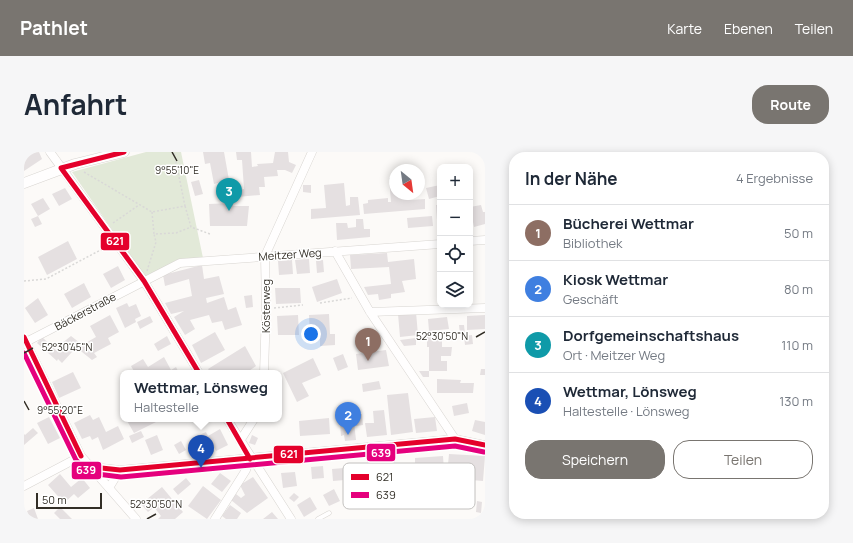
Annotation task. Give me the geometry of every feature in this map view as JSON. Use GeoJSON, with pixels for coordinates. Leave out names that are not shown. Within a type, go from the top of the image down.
{"type":"FeatureCollection","features":[{"type":"Feature","properties":{"kind":"street"},"geometry":{"type":"LineString","coordinates":[[50,152],[144,281],[197,370]]}},
{"type":"Feature","properties":{"kind":"street"},"geometry":{"type":"LineString","coordinates":[[24,183],[61,168],[124,152]]}},
{"type":"Feature","properties":{"kind":"street","name":"Kösterweg"},"geometry":{"type":"LineString","coordinates":[[264,370],[266,309],[265,256],[312,152]]}},
{"type":"Feature","properties":{"kind":"street"},"geometry":{"type":"LineString","coordinates":[[473,241],[485,240]]}},
{"type":"Feature","properties":{"kind":"street","name":"Meitzer Weg"},"geometry":{"type":"LineString","coordinates":[[144,281],[180,263],[437,244]]}},
{"type":"Feature","properties":{"kind":"street"},"geometry":{"type":"LineString","coordinates":[[335,251],[370,312],[455,440]]}},
{"type":"Feature","properties":{"kind":"street","name":"Bäckerstraße"},"geometry":{"type":"LineString","coordinates":[[25,340],[144,281]]}},
{"type":"Feature","properties":{"kind":"street"},"geometry":{"type":"LineString","coordinates":[[370,312],[485,308]]}},
{"type":"Feature","properties":{"kind":"street"},"geometry":{"type":"LineString","coordinates":[[25,340],[81,456],[136,519]]}},
{"type":"Feature","properties":{"kind":"street"},"geometry":{"type":"LineString","coordinates":[[229,422],[250,459],[291,519]]}},
{"type":"Feature","properties":{"kind":"street"},"geometry":{"type":"LineString","coordinates":[[240,441],[252,422]]}},
{"type":"Feature","properties":{"kind":"street"},"geometry":{"type":"LineString","coordinates":[[92,467],[120,470],[455,440],[485,445]]}},
{"type":"Feature","properties":{"kind":"street"},"geometry":{"type":"LineString","coordinates":[[24,486],[81,456]]}},
{"type":"Feature","properties":{"kind":"street"},"geometry":{"type":"LineString","coordinates":[[215,519],[246,470],[250,459]]}},
{"type":"Feature","properties":{"kind":"street"},"geometry":{"type":"LineString","coordinates":[[109,488],[120,470]]}},
{"type":"Feature","properties":{"kind":"lane"},"geometry":{"type":"LineString","coordinates":[[318,519],[329,513]]}},
{"type":"Feature","properties":{"kind":"path"},"geometry":{"type":"LineString","coordinates":[[174,152],[185,206],[191,227]]}},
{"type":"Feature","properties":{"kind":"path"},"geometry":{"type":"LineString","coordinates":[[75,164],[83,171],[152,212],[185,206]]}},
{"type":"Feature","properties":{"kind":"path"},"geometry":{"type":"LineString","coordinates":[[106,229],[139,205]]}},
{"type":"Feature","properties":{"kind":"path"},"geometry":{"type":"LineString","coordinates":[[144,281],[156,242],[152,212]]}},
{"type":"Feature","properties":{"kind":"path"},"geometry":{"type":"LineString","coordinates":[[154,234],[176,233],[191,227],[210,234]]}},
{"type":"Feature","properties":{"kind":"path"},"geometry":{"type":"LineString","coordinates":[[24,281],[46,279],[115,242]]}},
{"type":"Feature","properties":{"kind":"path"},"geometry":{"type":"LineString","coordinates":[[320,303],[354,298],[360,295]]}},
{"type":"Feature","properties":{"kind":"path"},"geometry":{"type":"LineString","coordinates":[[266,309],[303,305]]}},
{"type":"Feature","properties":{"kind":"green space"},"geometry":{"type":"Polygon","coordinates":[[[146,152],[181,152],[203,258],[177,260],[145,277],[72,172],[146,152]]]}},
{"type":"Feature","properties":{"kind":"building"},"geometry":{"type":"Polygon","coordinates":[[[24,152],[27,157],[34,152],[39,152],[42,159],[24,171],[24,152]]]}},
{"type":"Feature","properties":{"kind":"building"},"geometry":{"type":"Polygon","coordinates":[[[203,152],[224,152],[229,180],[214,184],[210,163],[205,164],[203,152]]]}},
{"type":"Feature","properties":{"kind":"building"},"geometry":{"type":"Polygon","coordinates":[[[236,152],[251,152],[252,167],[258,166],[257,164],[273,163],[275,152],[288,152],[289,162],[296,165],[292,173],[285,170],[277,170],[278,176],[264,177],[265,187],[259,187],[260,195],[237,197],[236,190],[244,189],[242,160],[237,160],[236,152]]]}},
{"type":"Feature","properties":{"kind":"building"},"geometry":{"type":"Polygon","coordinates":[[[199,180],[203,194],[195,196],[191,182],[199,180]]]}},
{"type":"Feature","properties":{"kind":"building"},"geometry":{"type":"Polygon","coordinates":[[[344,183],[346,206],[350,205],[350,197],[358,197],[360,215],[311,219],[311,209],[326,208],[324,185],[344,183]]]}},
{"type":"Feature","properties":{"kind":"building"},"geometry":{"type":"Polygon","coordinates":[[[303,185],[311,185],[311,193],[303,192],[303,185]]]}},
{"type":"Feature","properties":{"kind":"building"},"geometry":{"type":"Polygon","coordinates":[[[437,186],[437,197],[429,199],[426,188],[437,186]]]}},
{"type":"Feature","properties":{"kind":"building"},"geometry":{"type":"Polygon","coordinates":[[[65,188],[72,199],[59,206],[52,194],[65,188]]]}},
{"type":"Feature","properties":{"kind":"building"},"geometry":{"type":"Polygon","coordinates":[[[43,198],[50,209],[38,216],[31,204],[43,198]]]}},
{"type":"Feature","properties":{"kind":"building"},"geometry":{"type":"Polygon","coordinates":[[[388,198],[388,202],[391,202],[391,200],[425,200],[425,209],[364,214],[363,204],[368,203],[368,200],[388,198]]]}},
{"type":"Feature","properties":{"kind":"building"},"geometry":{"type":"Polygon","coordinates":[[[233,203],[233,206],[249,206],[247,226],[210,226],[209,204],[233,203]]]}},
{"type":"Feature","properties":{"kind":"building"},"geometry":{"type":"Polygon","coordinates":[[[481,205],[483,212],[485,212],[485,224],[474,227],[473,206],[481,205]]]}},
{"type":"Feature","properties":{"kind":"building"},"geometry":{"type":"Polygon","coordinates":[[[38,216],[42,224],[35,227],[31,219],[38,216]]]}},
{"type":"Feature","properties":{"kind":"building"},"geometry":{"type":"Polygon","coordinates":[[[432,216],[433,226],[408,228],[407,218],[432,216]]]}},
{"type":"Feature","properties":{"kind":"building"},"geometry":{"type":"Polygon","coordinates":[[[356,219],[363,219],[364,229],[370,229],[370,237],[337,240],[336,223],[347,223],[348,228],[356,227],[356,219]]]}},
{"type":"Feature","properties":{"kind":"building"},"geometry":{"type":"Polygon","coordinates":[[[68,241],[77,259],[47,275],[38,257],[68,241]]]}},
{"type":"Feature","properties":{"kind":"building"},"geometry":{"type":"Polygon","coordinates":[[[387,253],[388,262],[414,259],[416,279],[402,281],[405,292],[391,294],[391,298],[379,300],[378,294],[368,295],[364,287],[391,284],[389,267],[351,269],[350,255],[387,253]]]}},
{"type":"Feature","properties":{"kind":"building"},"geometry":{"type":"Polygon","coordinates":[[[309,259],[310,273],[297,274],[295,260],[309,259]]]}},
{"type":"Feature","properties":{"kind":"building"},"geometry":{"type":"Polygon","coordinates":[[[292,260],[293,274],[279,275],[278,261],[292,260]]]}},
{"type":"Feature","properties":{"kind":"building"},"geometry":{"type":"Polygon","coordinates":[[[323,260],[324,272],[317,273],[316,261],[323,260]]]}},
{"type":"Feature","properties":{"kind":"building"},"geometry":{"type":"Polygon","coordinates":[[[202,265],[204,279],[219,276],[224,294],[206,298],[207,303],[224,297],[228,310],[236,307],[242,325],[225,330],[222,321],[212,323],[209,315],[190,320],[195,329],[185,335],[174,317],[184,311],[171,314],[165,303],[192,296],[189,279],[165,286],[163,275],[202,265]]]}},
{"type":"Feature","properties":{"kind":"building"},"geometry":{"type":"Polygon","coordinates":[[[118,266],[125,280],[111,288],[103,274],[118,266]]]}},
{"type":"Feature","properties":{"kind":"building"},"geometry":{"type":"Polygon","coordinates":[[[337,279],[342,293],[317,302],[312,287],[337,279]]]}},
{"type":"Feature","properties":{"kind":"building"},"geometry":{"type":"Polygon","coordinates":[[[84,283],[91,297],[72,308],[64,294],[84,283]]]}},
{"type":"Feature","properties":{"kind":"building"},"geometry":{"type":"Polygon","coordinates":[[[275,288],[300,288],[301,303],[276,304],[275,288]]]}},
{"type":"Feature","properties":{"kind":"building"},"geometry":{"type":"Polygon","coordinates":[[[252,295],[253,307],[246,308],[244,296],[252,295]]]}},
{"type":"Feature","properties":{"kind":"building"},"geometry":{"type":"Polygon","coordinates":[[[38,298],[48,315],[35,323],[25,308],[38,298]]]}},
{"type":"Feature","properties":{"kind":"building"},"geometry":{"type":"Polygon","coordinates":[[[127,303],[129,307],[136,304],[141,316],[135,319],[136,322],[125,328],[116,308],[127,303]]]}},
{"type":"Feature","properties":{"kind":"building"},"geometry":{"type":"Polygon","coordinates":[[[416,312],[418,335],[400,337],[398,314],[416,312]]]}},
{"type":"Feature","properties":{"kind":"building"},"geometry":{"type":"Polygon","coordinates":[[[329,314],[330,334],[335,334],[335,345],[320,346],[320,336],[310,337],[309,315],[329,314]]]}},
{"type":"Feature","properties":{"kind":"building"},"geometry":{"type":"Polygon","coordinates":[[[110,315],[119,332],[108,338],[111,344],[94,353],[97,357],[92,360],[77,348],[96,337],[90,326],[110,315]]]}},
{"type":"Feature","properties":{"kind":"building"},"geometry":{"type":"Polygon","coordinates":[[[298,315],[299,335],[278,335],[277,316],[298,315]]]}},
{"type":"Feature","properties":{"kind":"building"},"geometry":{"type":"Polygon","coordinates":[[[485,315],[485,329],[467,330],[467,316],[485,315]]]}},
{"type":"Feature","properties":{"kind":"building"},"geometry":{"type":"Polygon","coordinates":[[[150,316],[153,322],[140,329],[137,322],[150,316]]]}},
{"type":"Feature","properties":{"kind":"building"},"geometry":{"type":"Polygon","coordinates":[[[447,317],[449,329],[429,331],[428,319],[447,317]]]}},
{"type":"Feature","properties":{"kind":"building"},"geometry":{"type":"Polygon","coordinates":[[[459,325],[464,325],[465,334],[460,335],[459,325]]]}},
{"type":"Feature","properties":{"kind":"building"},"geometry":{"type":"Polygon","coordinates":[[[215,332],[225,350],[201,363],[192,345],[215,332]]]}},
{"type":"Feature","properties":{"kind":"building"},"geometry":{"type":"Polygon","coordinates":[[[373,332],[376,340],[369,342],[367,334],[373,332]]]}},
{"type":"Feature","properties":{"kind":"building"},"geometry":{"type":"Polygon","coordinates":[[[472,335],[473,344],[465,345],[464,336],[472,335]]]}},
{"type":"Feature","properties":{"kind":"building"},"geometry":{"type":"Polygon","coordinates":[[[71,336],[80,343],[62,363],[58,359],[57,361],[37,343],[42,337],[57,351],[62,345],[61,344],[71,336]]]}},
{"type":"Feature","properties":{"kind":"building"},"geometry":{"type":"Polygon","coordinates":[[[167,336],[171,344],[158,351],[154,344],[167,336]]]}},
{"type":"Feature","properties":{"kind":"building"},"geometry":{"type":"Polygon","coordinates":[[[427,337],[442,338],[442,347],[452,347],[451,356],[441,356],[441,361],[447,361],[447,371],[429,371],[429,347],[427,347],[427,337]]]}},
{"type":"Feature","properties":{"kind":"building"},"geometry":{"type":"Polygon","coordinates":[[[416,338],[416,345],[404,346],[400,340],[416,338]]]}},
{"type":"Feature","properties":{"kind":"building"},"geometry":{"type":"Polygon","coordinates":[[[245,346],[256,366],[250,370],[208,369],[245,346]]]}},
{"type":"Feature","properties":{"kind":"building"},"geometry":{"type":"Polygon","coordinates":[[[386,350],[389,366],[358,370],[356,354],[386,350]]]}},
{"type":"Feature","properties":{"kind":"building"},"geometry":{"type":"Polygon","coordinates":[[[343,354],[348,367],[338,371],[333,358],[343,354]]]}},
{"type":"Feature","properties":{"kind":"building"},"geometry":{"type":"Polygon","coordinates":[[[164,357],[171,370],[133,370],[131,366],[143,359],[148,367],[164,357]]]}},
{"type":"Feature","properties":{"kind":"building"},"geometry":{"type":"Polygon","coordinates":[[[313,358],[321,375],[302,383],[309,396],[297,402],[283,373],[313,358]]]}},
{"type":"Feature","properties":{"kind":"building"},"geometry":{"type":"Polygon","coordinates":[[[481,369],[485,369],[485,375],[480,375],[481,369]]]}},
{"type":"Feature","properties":{"kind":"building"},"geometry":{"type":"Polygon","coordinates":[[[419,371],[429,371],[429,377],[423,377],[419,371]]]}},
{"type":"Feature","properties":{"kind":"building"},"geometry":{"type":"Polygon","coordinates":[[[73,372],[81,388],[59,398],[52,382],[73,372]]]}},
{"type":"Feature","properties":{"kind":"building"},"geometry":{"type":"Polygon","coordinates":[[[437,379],[461,380],[460,383],[474,383],[473,393],[437,393],[437,379]]]}},
{"type":"Feature","properties":{"kind":"building"},"geometry":{"type":"Polygon","coordinates":[[[379,381],[381,389],[363,392],[362,384],[379,381]]]}},
{"type":"Feature","properties":{"kind":"building"},"geometry":{"type":"Polygon","coordinates":[[[408,393],[413,432],[391,435],[387,395],[408,393]]]}},
{"type":"Feature","properties":{"kind":"building"},"geometry":{"type":"Polygon","coordinates":[[[467,403],[469,413],[454,416],[452,406],[467,403]]]}},
{"type":"Feature","properties":{"kind":"building"},"geometry":{"type":"Polygon","coordinates":[[[384,410],[387,435],[367,437],[365,423],[374,423],[373,411],[384,410]]]}},
{"type":"Feature","properties":{"kind":"building"},"geometry":{"type":"Polygon","coordinates":[[[362,414],[363,425],[356,426],[355,415],[362,414]]]}},
{"type":"Feature","properties":{"kind":"building"},"geometry":{"type":"Polygon","coordinates":[[[90,415],[93,420],[99,417],[106,432],[118,426],[124,439],[103,450],[98,437],[92,440],[90,436],[82,439],[74,423],[90,415]]]}},
{"type":"Feature","properties":{"kind":"building"},"geometry":{"type":"Polygon","coordinates":[[[49,417],[60,438],[48,444],[37,423],[49,417]]]}},
{"type":"Feature","properties":{"kind":"building"},"geometry":{"type":"Polygon","coordinates":[[[435,417],[437,431],[416,433],[414,419],[435,417]]]}},
{"type":"Feature","properties":{"kind":"building"},"geometry":{"type":"Polygon","coordinates":[[[329,418],[330,434],[300,436],[299,421],[329,418]]]}},
{"type":"Feature","properties":{"kind":"building"},"geometry":{"type":"Polygon","coordinates":[[[475,420],[485,422],[485,435],[472,431],[475,420]]]}},
{"type":"Feature","properties":{"kind":"building"},"geometry":{"type":"Polygon","coordinates":[[[128,422],[156,422],[134,433],[128,422]]]}},
{"type":"Feature","properties":{"kind":"building"},"geometry":{"type":"Polygon","coordinates":[[[354,422],[356,440],[345,441],[344,435],[341,436],[340,423],[354,422]]]}},
{"type":"Feature","properties":{"kind":"building"},"geometry":{"type":"Polygon","coordinates":[[[33,428],[38,433],[24,445],[24,434],[25,435],[33,428]]]}},
{"type":"Feature","properties":{"kind":"building"},"geometry":{"type":"Polygon","coordinates":[[[220,429],[228,445],[216,451],[214,447],[204,453],[195,437],[206,432],[208,436],[220,429]]]}},
{"type":"Feature","properties":{"kind":"building"},"geometry":{"type":"Polygon","coordinates":[[[141,431],[144,437],[132,443],[129,436],[141,431]]]}},
{"type":"Feature","properties":{"kind":"building"},"geometry":{"type":"Polygon","coordinates":[[[157,435],[163,450],[151,455],[145,440],[157,435]]]}},
{"type":"Feature","properties":{"kind":"building"},"geometry":{"type":"Polygon","coordinates":[[[252,435],[258,438],[255,445],[249,443],[252,435]]]}},
{"type":"Feature","properties":{"kind":"building"},"geometry":{"type":"Polygon","coordinates":[[[181,441],[186,450],[179,454],[174,445],[181,441]]]}},
{"type":"Feature","properties":{"kind":"building"},"geometry":{"type":"Polygon","coordinates":[[[449,454],[485,456],[483,481],[475,480],[475,463],[448,463],[449,454]]]}},
{"type":"Feature","properties":{"kind":"building"},"geometry":{"type":"Polygon","coordinates":[[[443,456],[444,463],[415,463],[415,458],[443,456]]]}},
{"type":"Feature","properties":{"kind":"building"},"geometry":{"type":"Polygon","coordinates":[[[323,466],[324,478],[312,479],[311,467],[323,466]]]}},
{"type":"Feature","properties":{"kind":"building"},"geometry":{"type":"Polygon","coordinates":[[[343,468],[343,480],[333,481],[332,469],[343,468]]]}},
{"type":"Feature","properties":{"kind":"building"},"geometry":{"type":"Polygon","coordinates":[[[295,472],[297,486],[283,488],[281,473],[295,472]]]}},
{"type":"Feature","properties":{"kind":"building"},"geometry":{"type":"Polygon","coordinates":[[[220,473],[231,481],[222,492],[211,484],[220,473]]]}},
{"type":"Feature","properties":{"kind":"building"},"geometry":{"type":"Polygon","coordinates":[[[60,474],[71,487],[82,478],[90,488],[78,498],[74,494],[64,503],[48,485],[60,474]]]}},
{"type":"Feature","properties":{"kind":"building"},"geometry":{"type":"Polygon","coordinates":[[[253,477],[268,498],[247,513],[231,500],[236,494],[241,498],[245,495],[240,485],[253,477]]]}},
{"type":"Feature","properties":{"kind":"building"},"geometry":{"type":"Polygon","coordinates":[[[186,478],[191,484],[178,495],[173,489],[186,478]]]}},
{"type":"Feature","properties":{"kind":"building"},"geometry":{"type":"Polygon","coordinates":[[[203,486],[221,500],[207,519],[188,506],[203,486]]]}},
{"type":"Feature","properties":{"kind":"building"},"geometry":{"type":"Polygon","coordinates":[[[162,487],[183,512],[175,519],[158,519],[161,516],[154,507],[148,512],[141,504],[162,487]]]}},
{"type":"Feature","properties":{"kind":"building"},"geometry":{"type":"Polygon","coordinates":[[[334,489],[340,501],[329,506],[323,495],[334,489]]]}},
{"type":"Feature","properties":{"kind":"building"},"geometry":{"type":"Polygon","coordinates":[[[294,493],[299,497],[294,502],[289,498],[294,493]]]}},
{"type":"Feature","properties":{"kind":"building"},"geometry":{"type":"Polygon","coordinates":[[[310,497],[317,509],[304,517],[297,505],[310,497]]]}},
{"type":"Feature","properties":{"kind":"building"},"geometry":{"type":"Polygon","coordinates":[[[477,501],[482,502],[481,513],[476,512],[477,501]]]}},
{"type":"Feature","properties":{"kind":"building"},"geometry":{"type":"Polygon","coordinates":[[[230,505],[241,513],[237,519],[226,519],[222,516],[230,505]]]}},
{"type":"Feature","properties":{"kind":"building"},"geometry":{"type":"Polygon","coordinates":[[[60,507],[72,519],[60,519],[54,513],[60,507]]]}},
{"type":"Feature","properties":{"kind":"building"},"geometry":{"type":"Polygon","coordinates":[[[34,508],[38,519],[30,519],[27,511],[34,508]]]}},
{"type":"Feature","properties":{"kind":"building"},"geometry":{"type":"Polygon","coordinates":[[[272,512],[278,519],[263,519],[272,512]]]}},
{"type":"Feature","properties":{"kind":"transit line","name":"621"},"geometry":{"type":"LineString","coordinates":[[124,152],[61,168],[144,281],[197,370]]}},
{"type":"Feature","properties":{"kind":"transit line","name":"621"},"geometry":{"type":"LineString","coordinates":[[24,337],[81,456]]}},
{"type":"Feature","properties":{"kind":"transit line","name":"639"},"geometry":{"type":"LineString","coordinates":[[24,353],[76,460],[89,473],[121,477],[455,446],[484,452]]}},
{"type":"Feature","properties":{"kind":"transit line","name":"621"},"geometry":{"type":"LineString","coordinates":[[229,422],[250,459]]}},
{"type":"Feature","properties":{"kind":"transit line","name":"621"},"geometry":{"type":"LineString","coordinates":[[92,467],[120,470],[455,439],[485,445]]}},
{"type":"Feature","properties":{"kind":"place","name":"Dorfgemeinschaftshaus"},"geometry":{"type":"Point","coordinates":[229,211]}},
{"type":"Feature","properties":{"kind":"place","name":"Bücherei Wettmar"},"geometry":{"type":"Point","coordinates":[368,361]}},
{"type":"Feature","properties":{"kind":"place","name":"Kiosk Wettmar"},"geometry":{"type":"Point","coordinates":[348,435]}},
{"type":"Feature","properties":{"kind":"place","name":"Wettmar, Lönsweg"},"geometry":{"type":"Point","coordinates":[201,468]}}]}
